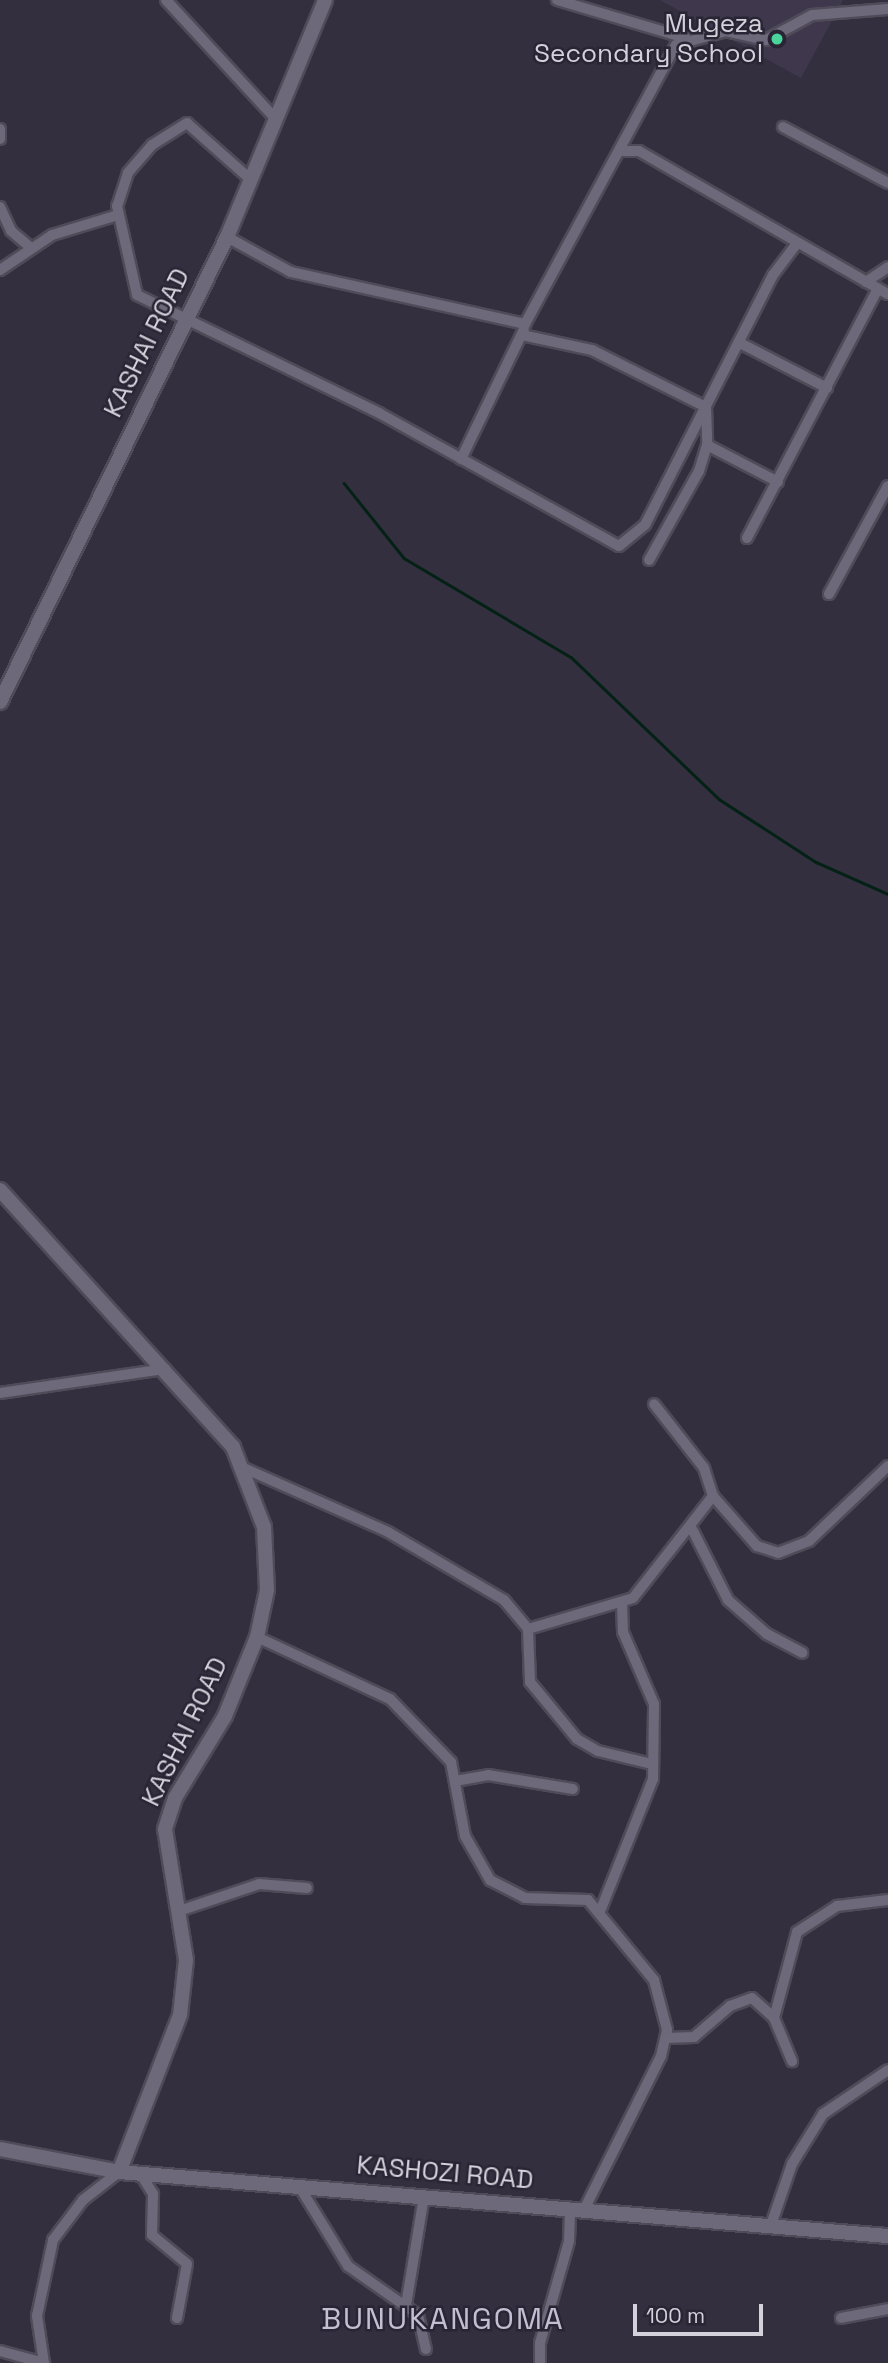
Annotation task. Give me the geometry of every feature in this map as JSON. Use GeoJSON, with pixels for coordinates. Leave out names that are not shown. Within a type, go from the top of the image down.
{"type":"FeatureCollection","features":[{"type":"Feature","properties":{"kind":"street"},"geometry":{"type":"LineString","coordinates":[[166,0],[275,118]]}},
{"type":"Feature","properties":{"kind":"street","name":"KASHAI ROAD"},"geometry":{"type":"LineString","coordinates":[[0,702],[226,237],[325,0]]}},
{"type":"Feature","properties":{"kind":"street"},"geometry":{"type":"LineString","coordinates":[[557,0],[685,38],[726,31],[766,40],[812,15],[888,9]]}},
{"type":"Feature","properties":{"kind":"street"},"geometry":{"type":"LineString","coordinates":[[461,459],[523,330],[620,151],[671,50],[685,38]]}},
{"type":"Feature","properties":{"kind":"street"},"geometry":{"type":"LineString","coordinates":[[250,179],[187,123],[135,163],[121,190],[118,215],[137,295],[184,321],[305,375],[619,545],[645,525],[740,343],[796,245]]}},
{"type":"Feature","properties":{"kind":"street"},"geometry":{"type":"LineString","coordinates":[[783,127],[888,183]]}},
{"type":"Feature","properties":{"kind":"street"},"geometry":{"type":"LineString","coordinates":[[0,130],[0,139]]}},
{"type":"Feature","properties":{"kind":"street"},"geometry":{"type":"LineString","coordinates":[[620,151],[639,151],[796,245],[883,291],[827,388],[747,538]]}},
{"type":"Feature","properties":{"kind":"street"},"geometry":{"type":"LineString","coordinates":[[0,207],[11,231],[31,247]]}},
{"type":"Feature","properties":{"kind":"street"},"geometry":{"type":"LineString","coordinates":[[0,270],[31,247],[118,215]]}},
{"type":"Feature","properties":{"kind":"street"},"geometry":{"type":"LineString","coordinates":[[226,237],[291,272],[592,350],[706,407]]}},
{"type":"Feature","properties":{"kind":"street"},"geometry":{"type":"LineString","coordinates":[[866,282],[888,267]]}},
{"type":"Feature","properties":{"kind":"street"},"geometry":{"type":"LineString","coordinates":[[740,343],[827,388]]}},
{"type":"Feature","properties":{"kind":"street"},"geometry":{"type":"LineString","coordinates":[[649,560],[688,495],[707,445],[706,407]]}},
{"type":"Feature","properties":{"kind":"street"},"geometry":{"type":"LineString","coordinates":[[707,445],[778,482]]}},
{"type":"Feature","properties":{"kind":"street"},"geometry":{"type":"LineString","coordinates":[[829,594],[888,486]]}},
{"type":"Feature","properties":{"kind":"street","name":"KASHAI ROAD"},"geometry":{"type":"LineString","coordinates":[[0,1190],[165,1369],[246,1469],[267,1566],[257,1637],[225,1716],[175,1798],[165,1829],[186,1960],[180,2015],[119,2172]]}},
{"type":"Feature","properties":{"kind":"street"},"geometry":{"type":"LineString","coordinates":[[0,1393],[165,1369]]}},
{"type":"Feature","properties":{"kind":"street"},"geometry":{"type":"LineString","coordinates":[[654,1404],[704,1468],[713,1496],[757,1546],[778,1553],[809,1541],[888,1466]]}},
{"type":"Feature","properties":{"kind":"street"},"geometry":{"type":"LineString","coordinates":[[246,1469],[439,1560],[504,1600],[528,1629],[530,1682],[577,1739],[598,1751],[652,1764]]}},
{"type":"Feature","properties":{"kind":"street"},"geometry":{"type":"LineString","coordinates":[[528,1629],[622,1605],[692,1529],[713,1496]]}},
{"type":"Feature","properties":{"kind":"street"},"geometry":{"type":"LineString","coordinates":[[692,1529],[728,1600],[766,1634],[802,1653]]}},
{"type":"Feature","properties":{"kind":"street"},"geometry":{"type":"LineString","coordinates":[[601,1909],[646,1803],[652,1764],[654,1704],[623,1632],[622,1605]]}},
{"type":"Feature","properties":{"kind":"street"},"geometry":{"type":"LineString","coordinates":[[257,1637],[380,1690],[451,1762],[471,1853],[490,1880],[518,1896],[576,1896],[601,1909],[654,1980],[666,2038],[577,2209],[540,2343],[540,2363]]}},
{"type":"Feature","properties":{"kind":"street"},"geometry":{"type":"LineString","coordinates":[[455,1781],[488,1775],[573,1789]]}},
{"type":"Feature","properties":{"kind":"street"},"geometry":{"type":"LineString","coordinates":[[179,1911],[259,1884],[307,1888]]}},
{"type":"Feature","properties":{"kind":"street"},"geometry":{"type":"LineString","coordinates":[[774,2018],[797,1932],[836,1906],[888,1900]]}},
{"type":"Feature","properties":{"kind":"street"},"geometry":{"type":"LineString","coordinates":[[666,2038],[694,2037],[745,1999],[759,2002],[774,2018],[792,2061]]}},
{"type":"Feature","properties":{"kind":"street"},"geometry":{"type":"LineString","coordinates":[[772,2222],[792,2164],[823,2114],[888,2070]]}},
{"type":"Feature","properties":{"kind":"street","name":"KASHOZI ROAD"},"geometry":{"type":"LineString","coordinates":[[0,2149],[119,2172],[772,2222],[888,2235]]}},
{"type":"Feature","properties":{"kind":"street"},"geometry":{"type":"LineString","coordinates":[[0,2351],[44,2363],[37,2316],[53,2240],[83,2200],[119,2172]]}},
{"type":"Feature","properties":{"kind":"street"},"geometry":{"type":"LineString","coordinates":[[141,2173],[153,2194],[152,2235],[187,2264],[177,2318]]}},
{"type":"Feature","properties":{"kind":"street"},"geometry":{"type":"LineString","coordinates":[[299,2186],[348,2266],[418,2315],[426,2349]]}},
{"type":"Feature","properties":{"kind":"street"},"geometry":{"type":"LineString","coordinates":[[406,2305],[424,2196]]}},
{"type":"Feature","properties":{"kind":"street"},"geometry":{"type":"LineString","coordinates":[[841,2318],[888,2309]]}},
{"type":"Feature","properties":{"kind":"shaded area","name":"Mugeza Secondary School"},"geometry":{"type":"Polygon","coordinates":[[[660,0],[843,0],[801,78],[660,0]]]}},
{"type":"Feature","properties":{"kind":"waterway"},"geometry":{"type":"LineString","coordinates":[[344,483],[404,558],[571,657],[719,799],[816,862],[888,894]]}},
{"type":"Feature","properties":{"kind":"place","name":"Mugeza Secondary School"},"geometry":{"type":"Point","coordinates":[777,39]}},
{"type":"Feature","properties":{"kind":"district","name":"BUNUKANGOMA"},"geometry":{"type":"Point","coordinates":[443,2319]}}]}
